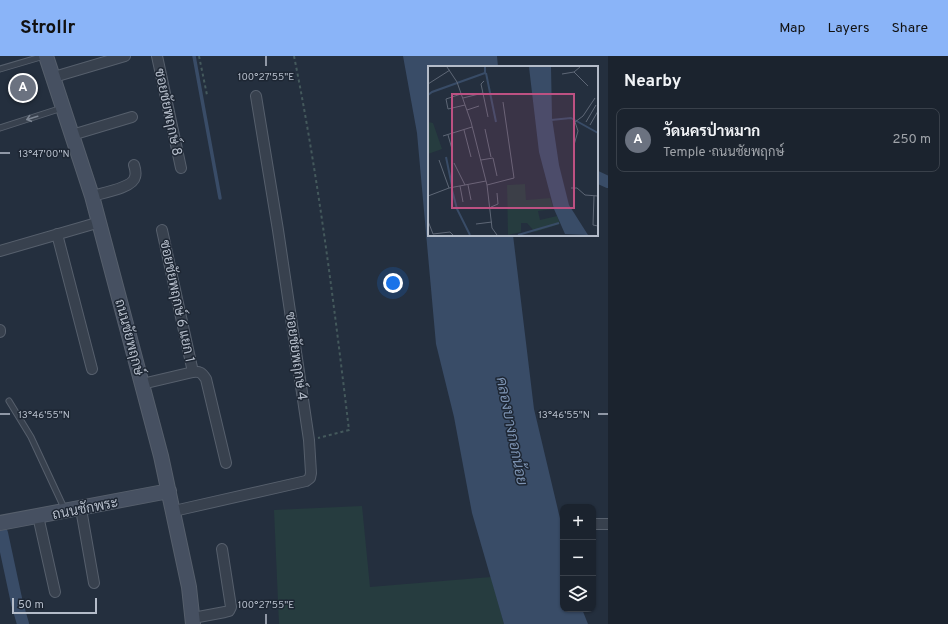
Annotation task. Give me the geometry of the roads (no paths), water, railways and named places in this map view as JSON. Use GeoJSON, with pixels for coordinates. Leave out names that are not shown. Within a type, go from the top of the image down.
{"type":"FeatureCollection","features":[{"type":"Feature","properties":{"kind":"street","name":"ถนนชัยพฤกษ์"},"geometry":{"type":"LineString","coordinates":[[45,56],[54,77],[100,222],[174,511],[189,587],[193,621]]}},
{"type":"Feature","properties":{"kind":"street"},"geometry":{"type":"LineString","coordinates":[[54,77],[125,56]]}},
{"type":"Feature","properties":{"kind":"street","name":"ซอยชัยพฤกษ์ 8"},"geometry":{"type":"LineString","coordinates":[[157,56],[181,168]]}},
{"type":"Feature","properties":{"kind":"street","name":"ซอยชัยพฤกษ์ 4"},"geometry":{"type":"LineString","coordinates":[[174,511],[306,481],[310,478],[311,473],[309,440],[278,230],[256,96]]}},
{"type":"Feature","properties":{"kind":"street"},"geometry":{"type":"LineString","coordinates":[[72,135],[132,117]]}},
{"type":"Feature","properties":{"kind":"street"},"geometry":{"type":"LineString","coordinates":[[92,196],[125,186],[133,182],[135,177],[134,165]]}},
{"type":"Feature","properties":{"kind":"street"},"geometry":{"type":"LineString","coordinates":[[0,251],[100,222]]}},
{"type":"Feature","properties":{"kind":"street","name":"ซอยชัยพฤกษ์ 6 แยก 1"},"geometry":{"type":"LineString","coordinates":[[162,230],[193,372]]}},
{"type":"Feature","properties":{"kind":"street"},"geometry":{"type":"LineString","coordinates":[[57,234],[92,369]]}},
{"type":"Feature","properties":{"kind":"street"},"geometry":{"type":"LineString","coordinates":[[142,384],[198,371],[203,373],[206,379],[226,462]]}},
{"type":"Feature","properties":{"kind":"street","name":"ถนนชักพระ"},"geometry":{"type":"LineString","coordinates":[[0,523],[81,509],[169,491]]}},
{"type":"Feature","properties":{"kind":"street"},"geometry":{"type":"LineString","coordinates":[[81,509],[94,583]]}},
{"type":"Feature","properties":{"kind":"street"},"geometry":{"type":"LineString","coordinates":[[38,516],[55,592]]}},
{"type":"Feature","properties":{"kind":"street"},"geometry":{"type":"LineString","coordinates":[[596,524],[608,524]]}},
{"type":"Feature","properties":{"kind":"street"},"geometry":{"type":"LineString","coordinates":[[193,621],[229,611],[231,607],[222,549]]}},
{"type":"Feature","properties":{"kind":"lane"},"geometry":{"type":"LineString","coordinates":[[0,69],[45,56]]}},
{"type":"Feature","properties":{"kind":"lane"},"geometry":{"type":"LineString","coordinates":[[0,128],[63,108]]}},
{"type":"Feature","properties":{"kind":"lane"},"geometry":{"type":"LineString","coordinates":[[9,401],[31,437],[65,512]]}},
{"type":"Feature","properties":{"kind":"water","name":"คลองบางกอกน้อย"},"geometry":{"type":"Polygon","coordinates":[[[403,56],[497,56],[498,66],[428,66],[428,236],[513,236],[534,409],[560,518],[560,612],[583,612],[588,624],[504,624],[472,513],[454,417],[436,344],[417,133],[403,56]]]}},
{"type":"Feature","properties":{"kind":"waterway"},"geometry":{"type":"LineString","coordinates":[[194,56],[220,198]]}},
{"type":"Feature","properties":{"kind":"waterway"},"geometry":{"type":"LineString","coordinates":[[598,177],[608,182]]}},
{"type":"Feature","properties":{"kind":"waterway"},"geometry":{"type":"LineString","coordinates":[[2,533],[23,624]]}},
{"type":"Feature","properties":{"kind":"place","name":"วัดนครป่าหมาก"},"geometry":{"type":"Point","coordinates":[23,88]}}]}
